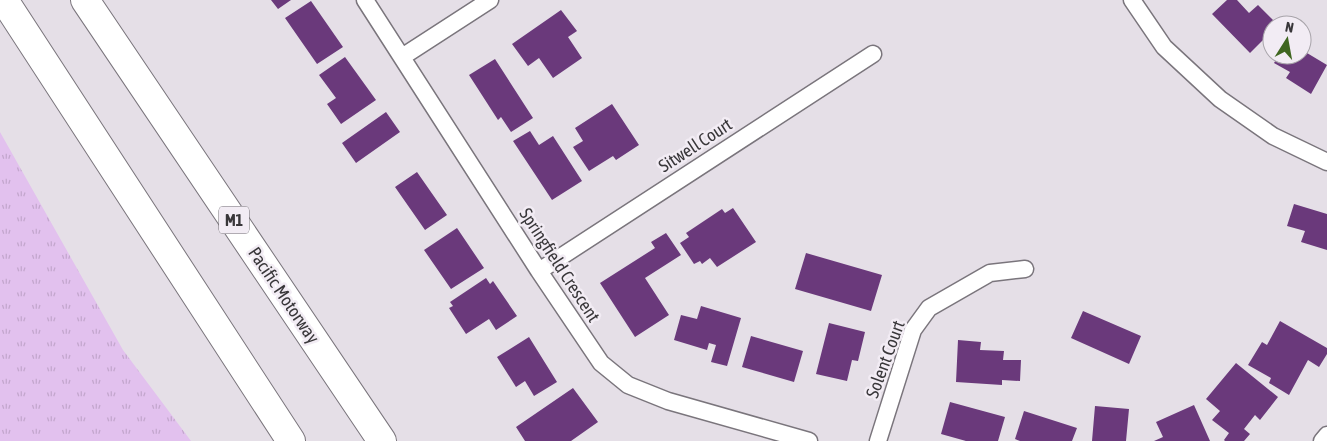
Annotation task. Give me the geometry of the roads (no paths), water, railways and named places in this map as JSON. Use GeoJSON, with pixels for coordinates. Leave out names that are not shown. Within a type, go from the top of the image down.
{"type":"FeatureCollection","features":[{"type":"Feature","properties":{"kind":"highway"},"geometry":{"type":"LineString","coordinates":[[4,0],[292,441]]}},
{"type":"Feature","properties":{"kind":"highway","name":"Pacific Motorway"},"geometry":{"type":"LineString","coordinates":[[85,0],[382,441]]}},
{"type":"Feature","properties":{"kind":"street","name":"Springfield Crescent"},"geometry":{"type":"LineString","coordinates":[[365,0],[539,271],[601,363],[628,385],[668,401],[809,441]]}},
{"type":"Feature","properties":{"kind":"street"},"geometry":{"type":"LineString","coordinates":[[402,57],[490,0]]}},
{"type":"Feature","properties":{"kind":"street"},"geometry":{"type":"LineString","coordinates":[[1132,0],[1164,47],[1220,99],[1273,136],[1327,162]]}},
{"type":"Feature","properties":{"kind":"street","name":"Sitwell Court"},"geometry":{"type":"LineString","coordinates":[[539,271],[873,54]]}},
{"type":"Feature","properties":{"kind":"street","name":"Solent Court"},"geometry":{"type":"LineString","coordinates":[[878,441],[913,330],[929,308],[990,273],[1026,269]]}},
{"type":"Feature","properties":{"kind":"street"},"geometry":{"type":"LineString","coordinates":[[1322,441],[1327,435]]}}]}
